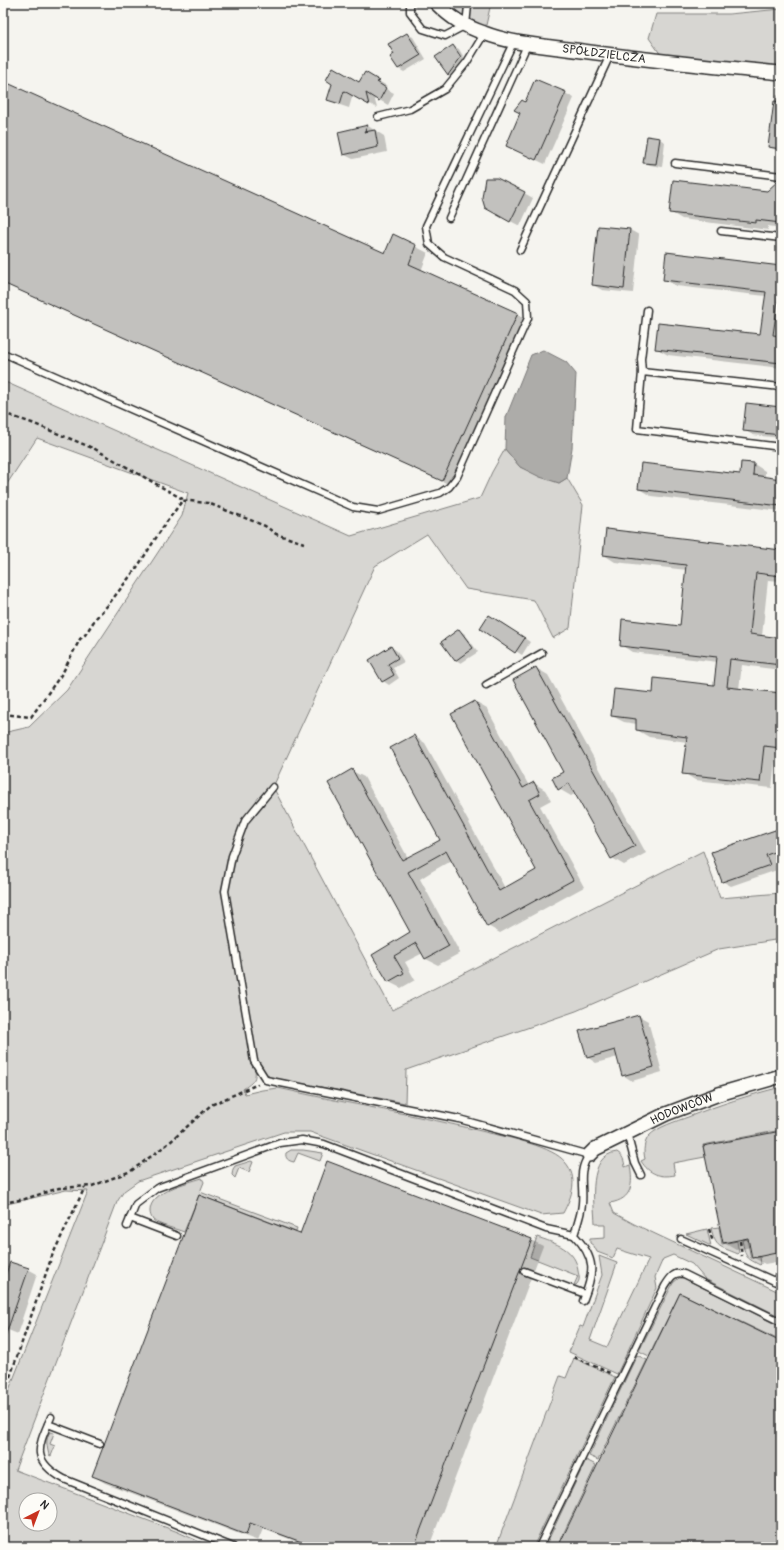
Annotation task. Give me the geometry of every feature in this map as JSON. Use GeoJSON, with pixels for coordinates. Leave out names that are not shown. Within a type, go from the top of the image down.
{"type":"FeatureCollection","features":[{"type":"Feature","properties":{"kind":"street","name":"SPÓŁDZIELCZA"},"geometry":{"type":"LineString","coordinates":[[436,3],[450,16],[484,34],[528,44],[666,62],[781,74]]}},
{"type":"Feature","properties":{"kind":"street","name":"HODOWCÓW"},"geometry":{"type":"LineString","coordinates":[[589,1155],[595,1149],[666,1114],[719,1094],[781,1076]]}},
{"type":"Feature","properties":{"kind":"lane"},"geometry":{"type":"LineString","coordinates":[[410,3],[410,12],[423,29],[445,36],[466,25],[468,6],[466,3]]}},
{"type":"Feature","properties":{"kind":"lane"},"geometry":{"type":"LineString","coordinates":[[378,117],[410,109],[445,89],[467,62],[484,34]]}},
{"type":"Feature","properties":{"kind":"lane"},"geometry":{"type":"LineString","coordinates":[[3,352],[353,507],[378,511],[440,493],[449,487],[457,477],[528,318],[527,301],[515,290],[444,257],[429,244],[426,226],[514,41]]}},
{"type":"Feature","properties":{"kind":"lane"},"geometry":{"type":"LineString","coordinates":[[449,218],[528,44]]}},
{"type":"Feature","properties":{"kind":"lane"},"geometry":{"type":"LineString","coordinates":[[520,250],[610,55]]}},
{"type":"Feature","properties":{"kind":"lane"},"geometry":{"type":"LineString","coordinates":[[675,163],[781,176]]}},
{"type":"Feature","properties":{"kind":"lane"},"geometry":{"type":"LineString","coordinates":[[720,231],[781,238]]}},
{"type":"Feature","properties":{"kind":"lane"},"geometry":{"type":"LineString","coordinates":[[646,310],[637,429],[781,447]]}},
{"type":"Feature","properties":{"kind":"lane"},"geometry":{"type":"LineString","coordinates":[[642,372],[781,387]]}},
{"type":"Feature","properties":{"kind":"lane"},"geometry":{"type":"LineString","coordinates":[[486,685],[542,653]]}},
{"type":"Feature","properties":{"kind":"lane"},"geometry":{"type":"LineString","coordinates":[[273,787],[245,821],[232,856],[225,891],[254,1061],[266,1080],[459,1119],[589,1155],[584,1162],[581,1171],[582,1203],[574,1235]]}},
{"type":"Feature","properties":{"kind":"lane"},"geometry":{"type":"LineString","coordinates":[[627,1132],[635,1163],[641,1175]]}},
{"type":"Feature","properties":{"kind":"lane"},"geometry":{"type":"LineString","coordinates":[[127,1226],[136,1204],[157,1188],[280,1143],[302,1140],[324,1144],[546,1229],[574,1235],[582,1244],[591,1265],[591,1278],[582,1301]]}},
{"type":"Feature","properties":{"kind":"lane"},"geometry":{"type":"LineString","coordinates":[[130,1218],[177,1236]]}},
{"type":"Feature","properties":{"kind":"lane"},"geometry":{"type":"LineString","coordinates":[[681,1239],[781,1284]]}},
{"type":"Feature","properties":{"kind":"lane"},"geometry":{"type":"LineString","coordinates":[[524,1271],[585,1294]]}},
{"type":"Feature","properties":{"kind":"lane"},"geometry":{"type":"LineString","coordinates":[[539,1547],[665,1286],[673,1274],[678,1272],[692,1277],[781,1322]]}},
{"type":"Feature","properties":{"kind":"lane"},"geometry":{"type":"LineString","coordinates":[[774,1281],[781,1275]]}},
{"type":"Feature","properties":{"kind":"lane"},"geometry":{"type":"LineString","coordinates":[[51,1417],[40,1444],[40,1454],[44,1465],[52,1473],[233,1547]]}},
{"type":"Feature","properties":{"kind":"lane"},"geometry":{"type":"LineString","coordinates":[[48,1424],[100,1444]]}},
{"type":"Feature","properties":{"kind":"path"},"geometry":{"type":"LineString","coordinates":[[3,413],[32,423],[95,449],[186,501],[199,504],[208,503],[265,526],[276,534],[304,543]]}},
{"type":"Feature","properties":{"kind":"path"},"geometry":{"type":"LineString","coordinates":[[3,714],[31,717],[63,672],[80,639],[138,566],[163,527],[182,502],[186,501]]}},
{"type":"Feature","properties":{"kind":"path"},"geometry":{"type":"LineString","coordinates":[[3,1203],[25,1199],[59,1188],[92,1186],[131,1171],[169,1143],[211,1105],[266,1080]]}},
{"type":"Feature","properties":{"kind":"path"},"geometry":{"type":"LineString","coordinates":[[3,1397],[52,1256],[85,1187]]}},
{"type":"Feature","properties":{"kind":"path"},"geometry":{"type":"LineString","coordinates":[[709,1229],[712,1240]]}},
{"type":"Feature","properties":{"kind":"path"},"geometry":{"type":"LineString","coordinates":[[740,1241],[742,1252],[741,1259]]}},
{"type":"Feature","properties":{"kind":"path"},"geometry":{"type":"LineString","coordinates":[[574,1356],[620,1378]]}},
{"type":"Feature","properties":{"kind":"shaded area"},"geometry":{"type":"Polygon","coordinates":[[[436,3],[491,3],[484,34],[436,3]]]}},
{"type":"Feature","properties":{"kind":"shaded area"},"geometry":{"type":"Polygon","coordinates":[[[781,9],[781,73],[666,62],[649,38],[656,14],[729,14],[781,9]]]}},
{"type":"Feature","properties":{"kind":"shaded area"},"geometry":{"type":"Polygon","coordinates":[[[543,350],[566,362],[576,374],[572,448],[567,478],[559,483],[540,477],[520,467],[505,449],[506,417],[531,355],[543,350]]]}},
{"type":"Feature","properties":{"kind":"shaded area"},"geometry":{"type":"Polygon","coordinates":[[[3,381],[351,536],[480,498],[505,449],[520,467],[559,483],[567,478],[583,505],[570,628],[553,638],[534,600],[466,589],[427,534],[375,566],[273,787],[392,1010],[703,851],[720,898],[781,893],[781,939],[719,949],[576,1011],[406,1070],[405,1103],[268,1077],[255,1062],[255,1078],[243,1089],[245,1094],[278,1088],[410,1115],[518,1140],[541,1147],[565,1162],[572,1174],[573,1187],[563,1213],[541,1215],[310,1132],[284,1132],[138,1181],[124,1191],[117,1202],[15,1470],[178,1532],[211,1547],[3,1547],[3,1405],[88,1191],[66,1190],[3,1205],[3,733],[29,727],[67,690],[182,516],[188,493],[37,438],[3,490],[3,381]]]}},
{"type":"Feature","properties":{"kind":"shaded area"},"geometry":{"type":"Polygon","coordinates":[[[781,1087],[781,1130],[703,1145],[705,1157],[673,1163],[675,1175],[664,1176],[655,1174],[651,1172],[641,1161],[645,1159],[644,1147],[647,1138],[662,1127],[722,1104],[781,1087]]]}},
{"type":"Feature","properties":{"kind":"shaded area"},"geometry":{"type":"Polygon","coordinates":[[[291,1150],[323,1153],[320,1161],[298,1153],[294,1162],[289,1160],[286,1156],[286,1153],[291,1150]]]}},
{"type":"Feature","properties":{"kind":"shaded area"},"geometry":{"type":"Polygon","coordinates":[[[617,1152],[623,1158],[625,1167],[630,1165],[631,1184],[630,1190],[623,1198],[610,1203],[614,1213],[634,1224],[781,1293],[781,1317],[705,1279],[692,1264],[673,1255],[663,1259],[655,1277],[657,1288],[617,1374],[569,1352],[580,1326],[583,1327],[602,1275],[599,1256],[617,1263],[590,1340],[607,1347],[649,1259],[617,1249],[613,1258],[597,1252],[594,1246],[590,1243],[590,1239],[605,1238],[605,1225],[595,1223],[594,1181],[597,1170],[601,1161],[607,1155],[617,1152]]]}},
{"type":"Feature","properties":{"kind":"shaded area"},"geometry":{"type":"Polygon","coordinates":[[[251,1161],[253,1162],[249,1172],[239,1168],[235,1178],[232,1175],[235,1166],[251,1161]]]}},
{"type":"Feature","properties":{"kind":"shaded area"},"geometry":{"type":"Polygon","coordinates":[[[202,1178],[204,1182],[200,1192],[297,1228],[296,1232],[199,1195],[184,1232],[153,1220],[150,1211],[156,1198],[162,1193],[179,1185],[202,1178]]]}},
{"type":"Feature","properties":{"kind":"shaded area"},"geometry":{"type":"Polygon","coordinates":[[[719,1227],[722,1244],[737,1241],[738,1254],[723,1248],[717,1243],[711,1228],[719,1227]]]}},
{"type":"Feature","properties":{"kind":"shaded area"},"geometry":{"type":"Polygon","coordinates":[[[707,1229],[711,1246],[686,1234],[707,1229]]]}},
{"type":"Feature","properties":{"kind":"shaded area"},"geometry":{"type":"Polygon","coordinates":[[[537,1237],[564,1248],[569,1252],[576,1263],[579,1276],[579,1281],[576,1285],[574,1285],[578,1276],[530,1257],[537,1237]]]}},
{"type":"Feature","properties":{"kind":"shaded area"},"geometry":{"type":"Polygon","coordinates":[[[747,1239],[751,1258],[760,1257],[760,1265],[746,1256],[742,1240],[747,1239]]]}},
{"type":"Feature","properties":{"kind":"shaded area"},"geometry":{"type":"Polygon","coordinates":[[[679,1278],[684,1278],[781,1327],[781,1341],[680,1293],[649,1356],[639,1351],[673,1283],[679,1278]]]}},
{"type":"Feature","properties":{"kind":"shaded area"},"geometry":{"type":"Polygon","coordinates":[[[637,1355],[647,1360],[598,1460],[589,1456],[637,1355]]]}},
{"type":"Feature","properties":{"kind":"shaded area"},"geometry":{"type":"Polygon","coordinates":[[[574,1358],[615,1377],[533,1547],[496,1547],[560,1376],[566,1378],[574,1358]]]}},
{"type":"Feature","properties":{"kind":"shaded area"},"geometry":{"type":"Polygon","coordinates":[[[50,1432],[54,1433],[50,1444],[55,1446],[51,1456],[49,1455],[47,1443],[47,1437],[50,1432]]]}},
{"type":"Feature","properties":{"kind":"shaded area"},"geometry":{"type":"Polygon","coordinates":[[[586,1460],[596,1465],[557,1547],[545,1547],[586,1460]]]}},
{"type":"Feature","properties":{"kind":"building"},"geometry":{"type":"Polygon","coordinates":[[[407,33],[421,55],[398,69],[390,57],[394,54],[388,44],[407,33]]]}},
{"type":"Feature","properties":{"kind":"building"},"geometry":{"type":"Polygon","coordinates":[[[453,45],[461,57],[448,75],[435,57],[453,45]]]}},
{"type":"Feature","properties":{"kind":"building"},"geometry":{"type":"Polygon","coordinates":[[[333,67],[359,82],[365,72],[380,81],[377,82],[386,88],[379,101],[366,93],[369,105],[344,91],[340,104],[327,100],[332,84],[326,80],[333,67]]]}},
{"type":"Feature","properties":{"kind":"building"},"geometry":{"type":"Polygon","coordinates":[[[535,79],[566,92],[536,160],[506,146],[520,113],[514,110],[522,100],[525,102],[535,79]]]}},
{"type":"Feature","properties":{"kind":"building"},"geometry":{"type":"Polygon","coordinates":[[[3,81],[385,253],[393,234],[416,245],[409,264],[518,313],[442,481],[3,283],[3,81]]]}},
{"type":"Feature","properties":{"kind":"building"},"geometry":{"type":"Polygon","coordinates":[[[774,101],[781,102],[781,149],[768,147],[774,101]]]}},
{"type":"Feature","properties":{"kind":"building"},"geometry":{"type":"Polygon","coordinates":[[[368,125],[364,132],[375,130],[378,147],[343,155],[338,132],[368,125]]]}},
{"type":"Feature","properties":{"kind":"building"},"geometry":{"type":"Polygon","coordinates":[[[647,136],[660,138],[656,164],[643,163],[647,136]]]}},
{"type":"Feature","properties":{"kind":"building"},"geometry":{"type":"Polygon","coordinates":[[[485,178],[497,178],[525,192],[510,222],[485,208],[482,198],[485,178]]]}},
{"type":"Feature","properties":{"kind":"building"},"geometry":{"type":"Polygon","coordinates":[[[673,180],[767,191],[779,180],[781,180],[781,223],[756,220],[756,223],[669,213],[673,180]]]}},
{"type":"Feature","properties":{"kind":"building"},"geometry":{"type":"Polygon","coordinates":[[[598,226],[630,229],[624,289],[592,285],[598,226]]]}},
{"type":"Feature","properties":{"kind":"building"},"geometry":{"type":"Polygon","coordinates":[[[666,252],[781,266],[781,293],[779,293],[773,335],[781,336],[781,363],[655,349],[658,323],[760,334],[766,292],[663,280],[666,252]]]}},
{"type":"Feature","properties":{"kind":"building"},"geometry":{"type":"Polygon","coordinates":[[[746,403],[781,407],[781,435],[743,431],[746,403]]]}},
{"type":"Feature","properties":{"kind":"building"},"geometry":{"type":"Polygon","coordinates":[[[741,462],[754,463],[753,475],[781,479],[781,506],[638,489],[641,463],[740,474],[741,462]]]}},
{"type":"Feature","properties":{"kind":"building"},"geometry":{"type":"Polygon","coordinates":[[[606,529],[781,550],[781,576],[756,573],[750,634],[781,638],[781,665],[730,659],[727,687],[781,693],[781,748],[764,746],[760,782],[682,774],[687,737],[636,730],[636,719],[611,716],[614,689],[653,693],[654,678],[714,685],[717,657],[620,646],[622,619],[680,626],[686,565],[603,555],[606,529]]]}},
{"type":"Feature","properties":{"kind":"building"},"geometry":{"type":"Polygon","coordinates":[[[489,615],[525,638],[515,653],[480,629],[489,615]]]}},
{"type":"Feature","properties":{"kind":"building"},"geometry":{"type":"Polygon","coordinates":[[[459,629],[473,648],[455,661],[441,642],[459,629]]]}},
{"type":"Feature","properties":{"kind":"building"},"geometry":{"type":"Polygon","coordinates":[[[391,646],[398,658],[388,664],[394,675],[382,682],[369,660],[391,646]]]}},
{"type":"Feature","properties":{"kind":"building"},"geometry":{"type":"Polygon","coordinates":[[[536,667],[635,846],[611,859],[569,783],[558,790],[552,778],[563,772],[513,680],[536,667]]]}},
{"type":"Feature","properties":{"kind":"building"},"geometry":{"type":"Polygon","coordinates":[[[475,701],[523,788],[534,782],[540,794],[529,800],[573,880],[487,927],[446,851],[408,872],[449,946],[425,959],[416,943],[394,956],[404,973],[388,982],[372,955],[410,932],[328,783],[352,769],[402,860],[440,840],[390,748],[414,735],[499,891],[536,870],[451,714],[475,701]]]}},
{"type":"Feature","properties":{"kind":"building"},"geometry":{"type":"Polygon","coordinates":[[[781,828],[781,850],[766,855],[770,865],[722,882],[711,852],[781,828]]]}},
{"type":"Feature","properties":{"kind":"building"},"geometry":{"type":"Polygon","coordinates":[[[639,1015],[654,1067],[622,1076],[615,1050],[587,1058],[579,1031],[639,1015]]]}},
{"type":"Feature","properties":{"kind":"building"},"geometry":{"type":"Polygon","coordinates":[[[781,1131],[781,1252],[752,1258],[748,1238],[723,1243],[703,1146],[781,1131]]]}},
{"type":"Feature","properties":{"kind":"building"},"geometry":{"type":"Polygon","coordinates":[[[327,1161],[532,1239],[414,1547],[315,1547],[250,1523],[246,1535],[92,1476],[199,1195],[300,1234],[327,1161]]]}},
{"type":"Feature","properties":{"kind":"building"},"geometry":{"type":"Polygon","coordinates":[[[10,1262],[29,1268],[5,1337],[3,1337],[3,1282],[10,1262]]]}},
{"type":"Feature","properties":{"kind":"building"},"geometry":{"type":"Polygon","coordinates":[[[680,1293],[781,1342],[781,1547],[558,1547],[680,1293]]]}}]}
